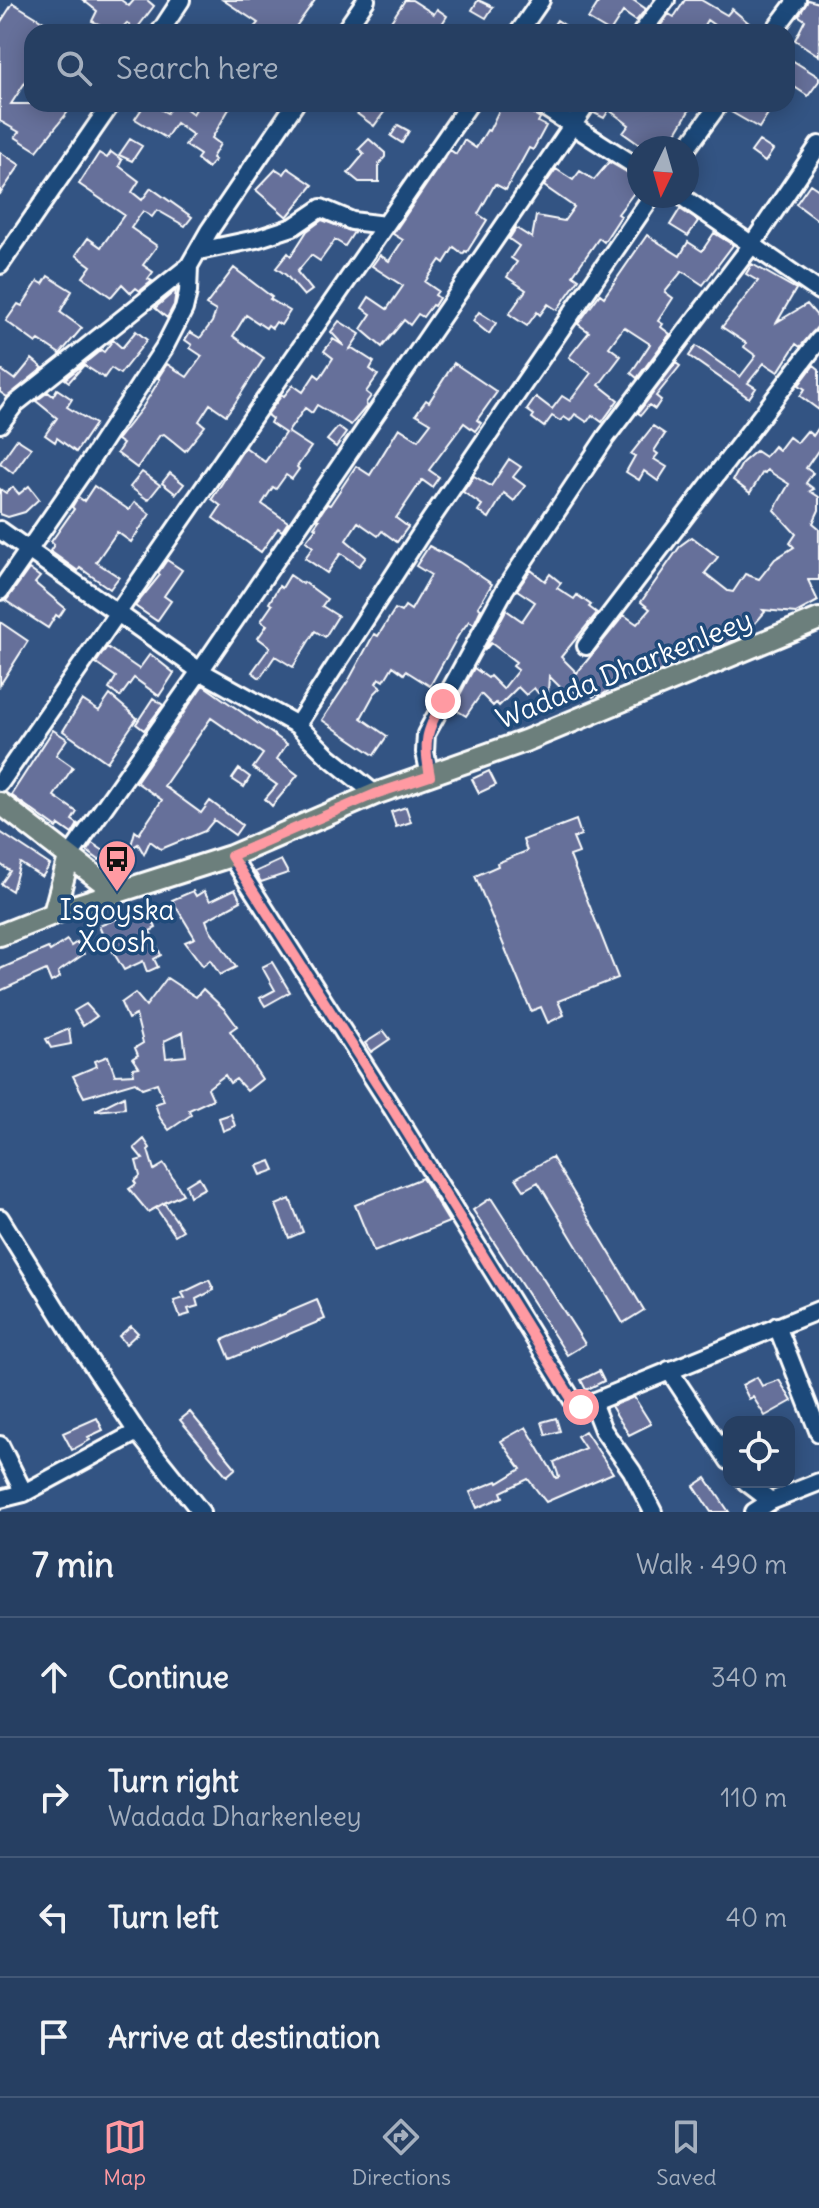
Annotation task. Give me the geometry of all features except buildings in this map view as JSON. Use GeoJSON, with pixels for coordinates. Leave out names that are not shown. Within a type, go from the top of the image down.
{"type":"FeatureCollection","features":[{"type":"Feature","properties":{"kind":"main road","name":"Wadada Dharkenleey"},"geometry":{"type":"LineString","coordinates":[[0,935],[54,913],[231,856],[375,794],[525,741],[819,619]]}},
{"type":"Feature","properties":{"kind":"main road"},"geometry":{"type":"LineString","coordinates":[[0,803],[117,893]]}},
{"type":"Feature","properties":{"kind":"main road"},"geometry":{"type":"LineString","coordinates":[[54,913],[69,857]]}},
{"type":"Feature","properties":{"kind":"street"},"geometry":{"type":"LineString","coordinates":[[165,24],[181,0]]}},
{"type":"Feature","properties":{"kind":"street"},"geometry":{"type":"LineString","coordinates":[[350,24],[366,0]]}},
{"type":"Feature","properties":{"kind":"street"},"geometry":{"type":"LineString","coordinates":[[524,24],[541,0]]}},
{"type":"Feature","properties":{"kind":"street"},"geometry":{"type":"LineString","coordinates":[[648,24],[666,0]]}},
{"type":"Feature","properties":{"kind":"street"},"geometry":{"type":"LineString","coordinates":[[779,24],[797,0]]}},
{"type":"Feature","properties":{"kind":"street"},"geometry":{"type":"LineString","coordinates":[[0,265],[105,112]]}},
{"type":"Feature","properties":{"kind":"street"},"geometry":{"type":"LineString","coordinates":[[0,424],[15,404],[189,266],[290,112]]}},
{"type":"Feature","properties":{"kind":"street"},"geometry":{"type":"LineString","coordinates":[[0,783],[463,112]]}},
{"type":"Feature","properties":{"kind":"street"},"geometry":{"type":"LineString","coordinates":[[552,112],[627,160]]}},
{"type":"Feature","properties":{"kind":"street"},"geometry":{"type":"LineString","coordinates":[[69,857],[200,671],[581,112]]}},
{"type":"Feature","properties":{"kind":"street"},"geometry":{"type":"LineString","coordinates":[[696,136],[713,112]]}},
{"type":"Feature","properties":{"kind":"street"},"geometry":{"type":"LineString","coordinates":[[430,776],[425,752],[426,734],[505,589],[606,437],[751,246],[819,145]]}},
{"type":"Feature","properties":{"kind":"street"},"geometry":{"type":"LineString","coordinates":[[199,251],[256,239],[293,227],[321,208],[352,221],[385,225]]}},
{"type":"Feature","properties":{"kind":"street"},"geometry":{"type":"LineString","coordinates":[[297,725],[420,535],[644,208]]}},
{"type":"Feature","properties":{"kind":"street"},"geometry":{"type":"LineString","coordinates":[[698,208],[819,291]]}},
{"type":"Feature","properties":{"kind":"street"},"geometry":{"type":"LineString","coordinates":[[0,591],[84,470],[175,328],[188,292],[189,266]]}},
{"type":"Feature","properties":{"kind":"street"},"geometry":{"type":"LineString","coordinates":[[586,646],[819,340]]}},
{"type":"Feature","properties":{"kind":"street"},"geometry":{"type":"LineString","coordinates":[[0,530],[200,671],[297,725],[328,756],[375,794]]}},
{"type":"Feature","properties":{"kind":"street"},"geometry":{"type":"LineString","coordinates":[[231,856],[573,1401],[581,1407],[819,1310]]}},
{"type":"Feature","properties":{"kind":"street"},"geometry":{"type":"LineString","coordinates":[[1,1222],[137,1432],[201,1512]]}},
{"type":"Feature","properties":{"kind":"street"},"geometry":{"type":"LineString","coordinates":[[777,1326],[819,1433]]}},
{"type":"Feature","properties":{"kind":"street"},"geometry":{"type":"LineString","coordinates":[[669,1370],[723,1452]]}},
{"type":"Feature","properties":{"kind":"street"},"geometry":{"type":"LineString","coordinates":[[592,1402],[603,1430],[632,1471],[653,1512]]}},
{"type":"Feature","properties":{"kind":"street"},"geometry":{"type":"LineString","coordinates":[[0,1499],[24,1493],[137,1432]]}},
{"type":"Feature","properties":{"kind":"street"},"geometry":{"type":"LineString","coordinates":[[0,1445],[24,1493]]}},
{"type":"Feature","properties":{"kind":"street"},"geometry":{"type":"LineString","coordinates":[[754,1512],[771,1501],[819,1482]]}},
{"type":"Feature","properties":{"kind":"street"},"geometry":{"type":"LineString","coordinates":[[754,1488],[771,1501]]}},
{"type":"Feature","properties":{"kind":"place","name":"Isgoyska Xoosh"},"geometry":{"type":"Point","coordinates":[117,893]}},
{"type":"Feature","properties":{"kind":"route"},"geometry":{"type":"LineString","coordinates":[[443,701],[426,734],[425,752],[430,776],[375,794],[231,856],[392,1108],[573,1401],[581,1407]]}}]}
